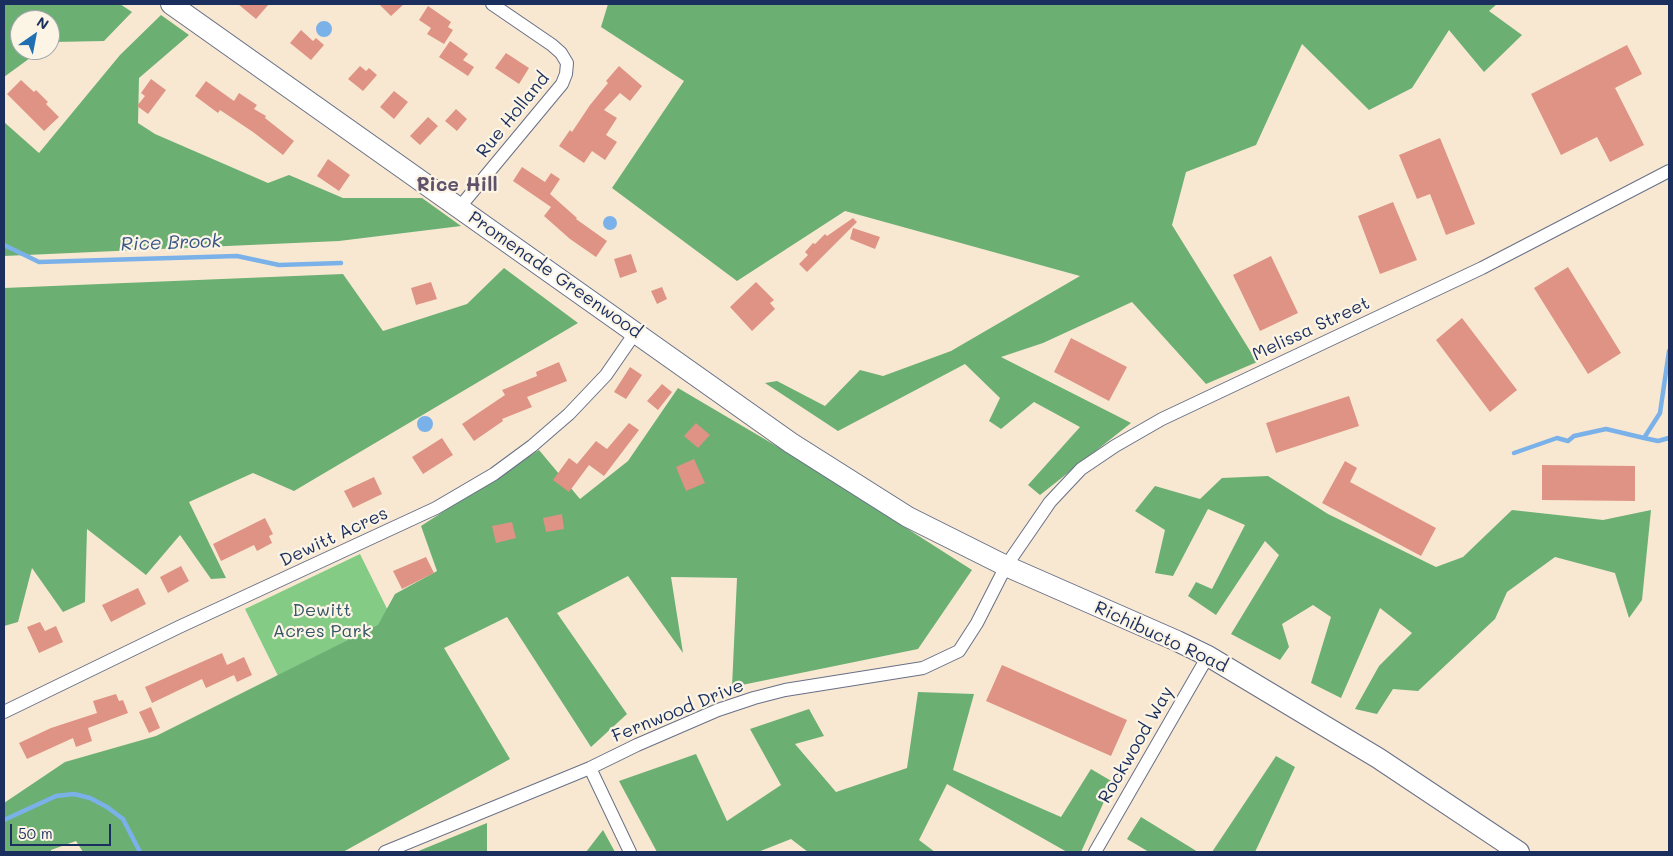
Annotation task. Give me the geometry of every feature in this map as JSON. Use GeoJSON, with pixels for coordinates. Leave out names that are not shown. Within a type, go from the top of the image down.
{"type":"FeatureCollection","features":[{"type":"Feature","properties":{"kind":"main road","name":"Promenade Greenwood"},"geometry":{"type":"LineString","coordinates":[[171,4],[791,444]]}},
{"type":"Feature","properties":{"kind":"main road","name":"Richibucto Road"},"geometry":{"type":"LineString","coordinates":[[791,444],[908,517],[1006,566],[1208,656],[1378,758],[1519,852]]}},
{"type":"Feature","properties":{"kind":"street","name":"Rue Holland"},"geometry":{"type":"LineString","coordinates":[[459,208],[562,84],[566,74],[567,63],[561,53],[492,4]]}},
{"type":"Feature","properties":{"kind":"street","name":"Melissa Street"},"geometry":{"type":"LineString","coordinates":[[1006,566],[1050,502],[1081,468],[1115,446],[1162,419],[1482,268],[1669,171]]}},
{"type":"Feature","properties":{"kind":"street","name":"Dewitt Acres"},"geometry":{"type":"LineString","coordinates":[[4,712],[436,508],[494,474],[532,446],[569,414],[606,375],[635,333]]}},
{"type":"Feature","properties":{"kind":"street","name":"Fernwood Drive"},"geometry":{"type":"LineString","coordinates":[[385,852],[590,768],[637,744],[718,710],[785,690],[924,668],[959,651],[977,623],[1006,566]]}},
{"type":"Feature","properties":{"kind":"street","name":"Rockwood Way"},"geometry":{"type":"LineString","coordinates":[[1095,852],[1208,656]]}},
{"type":"Feature","properties":{"kind":"street"},"geometry":{"type":"LineString","coordinates":[[590,768],[630,852]]}},
{"type":"Feature","properties":{"kind":"green space"},"geometry":{"type":"Polygon","coordinates":[[[4,4],[120,4],[132,12],[104,41],[60,42],[60,10],[10,10],[10,60],[27,60],[4,77],[4,4]]]}},
{"type":"Feature","properties":{"kind":"green space"},"geometry":{"type":"Polygon","coordinates":[[[608,4],[1497,4],[1489,11],[1522,35],[1484,72],[1449,30],[1412,88],[1369,110],[1302,44],[1256,145],[1186,172],[1172,225],[1257,362],[1206,384],[1132,302],[1043,343],[1001,357],[1131,423],[1040,495],[1028,485],[1080,427],[1034,402],[1001,429],[989,421],[1000,398],[965,364],[838,431],[765,383],[777,381],[825,406],[860,370],[883,376],[951,351],[1080,276],[845,211],[737,281],[612,188],[684,81],[601,27],[608,4]]]}},
{"type":"Feature","properties":{"kind":"green space"},"geometry":{"type":"Polygon","coordinates":[[[161,15],[189,35],[139,78],[138,123],[155,134],[268,183],[289,175],[343,198],[422,198],[461,226],[339,241],[4,256],[4,122],[39,153],[120,55],[161,15]]]}},
{"type":"Feature","properties":{"kind":"green space"},"geometry":{"type":"Polygon","coordinates":[[[504,268],[578,323],[294,491],[253,473],[189,502],[226,578],[211,579],[180,535],[146,575],[87,529],[85,602],[63,612],[32,568],[18,622],[4,626],[4,288],[343,274],[383,331],[467,304],[504,268]]]}},
{"type":"Feature","properties":{"kind":"green space"},"geometry":{"type":"Polygon","coordinates":[[[678,388],[795,457],[972,570],[918,649],[732,687],[737,578],[671,577],[683,653],[628,576],[557,613],[627,714],[591,747],[507,617],[444,648],[510,759],[343,852],[83,852],[76,841],[51,850],[51,852],[4,852],[4,803],[65,762],[156,736],[378,625],[395,594],[437,571],[421,526],[539,450],[580,499],[628,461],[678,388]]]}},
{"type":"Feature","properties":{"kind":"green space"},"geometry":{"type":"Polygon","coordinates":[[[1268,476],[1328,514],[1436,567],[1463,557],[1512,510],[1603,520],[1651,510],[1642,600],[1629,618],[1615,573],[1555,557],[1507,592],[1495,619],[1418,691],[1393,689],[1377,714],[1355,709],[1379,666],[1412,633],[1380,608],[1341,698],[1311,683],[1331,617],[1313,605],[1282,624],[1289,647],[1280,660],[1231,634],[1279,555],[1265,541],[1216,615],[1188,596],[1196,582],[1212,589],[1245,525],[1208,509],[1173,576],[1155,573],[1165,530],[1135,511],[1155,486],[1200,499],[1222,478],[1268,476]]]}},
{"type":"Feature","properties":{"kind":"green space","name":"Dewitt Acres Park"},"geometry":{"type":"Polygon","coordinates":[[[360,554],[399,633],[284,688],[245,609],[360,554]]]}},
{"type":"Feature","properties":{"kind":"green space"},"geometry":{"type":"Polygon","coordinates":[[[918,692],[974,694],[953,770],[1061,817],[1091,769],[1113,782],[1081,852],[1067,852],[947,784],[919,840],[935,852],[808,852],[791,839],[758,852],[657,852],[619,781],[696,754],[727,821],[781,785],[750,729],[809,709],[824,736],[795,744],[836,792],[907,768],[918,692]]]}},
{"type":"Feature","properties":{"kind":"green space"},"geometry":{"type":"Polygon","coordinates":[[[1276,756],[1295,767],[1255,852],[1212,852],[1276,756]]]}},
{"type":"Feature","properties":{"kind":"green space"},"geometry":{"type":"Polygon","coordinates":[[[1141,817],[1198,852],[1149,852],[1127,839],[1141,817]]]}},
{"type":"Feature","properties":{"kind":"green space"},"geometry":{"type":"Polygon","coordinates":[[[487,823],[487,852],[416,852],[487,823]]]}},
{"type":"Feature","properties":{"kind":"green space"},"geometry":{"type":"Polygon","coordinates":[[[603,830],[615,852],[586,852],[603,830]]]}},
{"type":"Feature","properties":{"kind":"water"},"geometry":{"type":"Polygon","coordinates":[[[324,21],[332,29],[324,37],[316,29],[324,21]]]}},
{"type":"Feature","properties":{"kind":"water"},"geometry":{"type":"Polygon","coordinates":[[[607,216],[613,216],[617,223],[613,230],[607,230],[603,226],[603,220],[607,216]]]}},
{"type":"Feature","properties":{"kind":"water"},"geometry":{"type":"Polygon","coordinates":[[[422,416],[428,416],[433,421],[431,430],[422,432],[417,427],[417,421],[422,416]]]}},
{"type":"Feature","properties":{"kind":"building"},"geometry":{"type":"Polygon","coordinates":[[[238,4],[269,4],[256,19],[238,4]]]}},
{"type":"Feature","properties":{"kind":"building"},"geometry":{"type":"Polygon","coordinates":[[[379,4],[404,4],[391,16],[379,4]]]}},
{"type":"Feature","properties":{"kind":"building"},"geometry":{"type":"Polygon","coordinates":[[[428,6],[451,22],[448,27],[453,30],[444,44],[427,34],[431,28],[419,20],[428,6]]]}},
{"type":"Feature","properties":{"kind":"building"},"geometry":{"type":"Polygon","coordinates":[[[301,30],[313,41],[316,38],[324,45],[311,60],[290,43],[301,30]]]}},
{"type":"Feature","properties":{"kind":"building"},"geometry":{"type":"Polygon","coordinates":[[[450,41],[468,54],[463,60],[474,67],[468,76],[439,57],[450,41]]]}},
{"type":"Feature","properties":{"kind":"building"},"geometry":{"type":"Polygon","coordinates":[[[1627,45],[1642,74],[1615,88],[1644,145],[1610,162],[1597,137],[1561,155],[1531,94],[1627,45]]]}},
{"type":"Feature","properties":{"kind":"building"},"geometry":{"type":"Polygon","coordinates":[[[506,53],[529,68],[519,84],[495,68],[506,53]]]}},
{"type":"Feature","properties":{"kind":"building"},"geometry":{"type":"Polygon","coordinates":[[[360,66],[366,71],[369,68],[377,75],[363,91],[348,79],[360,66]]]}},
{"type":"Feature","properties":{"kind":"building"},"geometry":{"type":"Polygon","coordinates":[[[619,66],[642,86],[630,101],[620,93],[604,110],[617,118],[606,135],[617,142],[605,160],[592,151],[584,163],[559,146],[570,130],[572,132],[608,83],[606,81],[619,66]]]}},
{"type":"Feature","properties":{"kind":"building"},"geometry":{"type":"Polygon","coordinates":[[[151,79],[166,90],[148,114],[137,106],[145,96],[141,93],[151,79]]]}},
{"type":"Feature","properties":{"kind":"building"},"geometry":{"type":"Polygon","coordinates":[[[21,80],[34,92],[36,90],[59,117],[44,131],[7,94],[21,80]]]}},
{"type":"Feature","properties":{"kind":"building"},"geometry":{"type":"Polygon","coordinates":[[[206,81],[234,101],[239,93],[257,105],[254,109],[266,116],[265,118],[294,141],[283,155],[253,132],[220,110],[218,113],[195,96],[206,81]]]}},
{"type":"Feature","properties":{"kind":"building"},"geometry":{"type":"Polygon","coordinates":[[[394,91],[408,102],[394,119],[380,107],[394,91]]]}},
{"type":"Feature","properties":{"kind":"building"},"geometry":{"type":"Polygon","coordinates":[[[456,109],[467,119],[457,131],[445,121],[456,109]]]}},
{"type":"Feature","properties":{"kind":"building"},"geometry":{"type":"Polygon","coordinates":[[[428,117],[438,126],[420,145],[410,136],[428,117]]]}},
{"type":"Feature","properties":{"kind":"building"},"geometry":{"type":"Polygon","coordinates":[[[1440,138],[1475,224],[1446,235],[1430,194],[1417,199],[1399,155],[1440,138]]]}},
{"type":"Feature","properties":{"kind":"building"},"geometry":{"type":"Polygon","coordinates":[[[328,159],[350,175],[339,191],[317,176],[328,159]]]}},
{"type":"Feature","properties":{"kind":"building"},"geometry":{"type":"Polygon","coordinates":[[[522,167],[545,182],[551,173],[560,179],[550,194],[576,219],[607,241],[596,257],[570,239],[544,216],[551,207],[513,181],[522,167]]]}},
{"type":"Feature","properties":{"kind":"building"},"geometry":{"type":"Polygon","coordinates":[[[1393,202],[1417,260],[1380,274],[1358,216],[1393,202]]]}},
{"type":"Feature","properties":{"kind":"building"},"geometry":{"type":"Polygon","coordinates":[[[853,218],[857,222],[807,272],[799,264],[808,255],[805,252],[813,243],[815,244],[825,234],[827,236],[853,218]]]}},
{"type":"Feature","properties":{"kind":"building"},"geometry":{"type":"Polygon","coordinates":[[[853,228],[880,237],[875,249],[850,239],[853,228]]]}},
{"type":"Feature","properties":{"kind":"building"},"geometry":{"type":"Polygon","coordinates":[[[631,254],[637,272],[620,278],[614,259],[631,254]]]}},
{"type":"Feature","properties":{"kind":"building"},"geometry":{"type":"Polygon","coordinates":[[[1271,256],[1298,313],[1260,331],[1233,275],[1271,256]]]}},
{"type":"Feature","properties":{"kind":"building"},"geometry":{"type":"Polygon","coordinates":[[[1568,267],[1621,353],[1588,374],[1534,288],[1568,267]]]}},
{"type":"Feature","properties":{"kind":"building"},"geometry":{"type":"Polygon","coordinates":[[[431,282],[437,299],[416,305],[411,288],[431,282]]]}},
{"type":"Feature","properties":{"kind":"building"},"geometry":{"type":"Polygon","coordinates":[[[756,282],[774,300],[770,303],[775,309],[752,331],[730,307],[756,282]]]}},
{"type":"Feature","properties":{"kind":"building"},"geometry":{"type":"Polygon","coordinates":[[[662,287],[667,299],[657,304],[651,291],[662,287]]]}},
{"type":"Feature","properties":{"kind":"building"},"geometry":{"type":"Polygon","coordinates":[[[1462,318],[1517,390],[1490,412],[1436,340],[1462,318]]]}},
{"type":"Feature","properties":{"kind":"building"},"geometry":{"type":"Polygon","coordinates":[[[1071,338],[1127,367],[1109,401],[1054,372],[1071,338]]]}},
{"type":"Feature","properties":{"kind":"building"},"geometry":{"type":"Polygon","coordinates":[[[559,362],[567,381],[527,397],[532,407],[502,419],[503,421],[474,441],[462,424],[505,395],[502,390],[537,376],[536,372],[559,362]]]}},
{"type":"Feature","properties":{"kind":"building"},"geometry":{"type":"Polygon","coordinates":[[[630,367],[642,375],[626,399],[614,392],[630,367]]]}},
{"type":"Feature","properties":{"kind":"building"},"geometry":{"type":"Polygon","coordinates":[[[662,384],[672,392],[658,410],[647,401],[662,384]]]}},
{"type":"Feature","properties":{"kind":"building"},"geometry":{"type":"Polygon","coordinates":[[[1349,396],[1359,426],[1276,453],[1266,423],[1349,396]]]}},
{"type":"Feature","properties":{"kind":"building"},"geometry":{"type":"Polygon","coordinates":[[[629,423],[639,430],[604,476],[589,465],[569,492],[553,480],[569,458],[577,464],[596,441],[607,449],[629,423]]]}},
{"type":"Feature","properties":{"kind":"building"},"geometry":{"type":"Polygon","coordinates":[[[696,423],[710,435],[698,448],[684,436],[696,423]]]}},
{"type":"Feature","properties":{"kind":"building"},"geometry":{"type":"Polygon","coordinates":[[[442,438],[453,455],[423,474],[412,457],[442,438]]]}},
{"type":"Feature","properties":{"kind":"building"},"geometry":{"type":"Polygon","coordinates":[[[694,459],[705,483],[686,491],[676,467],[694,459]]]}},
{"type":"Feature","properties":{"kind":"building"},"geometry":{"type":"Polygon","coordinates":[[[1345,461],[1357,468],[1350,482],[1436,528],[1421,556],[1322,503],[1345,461]]]}},
{"type":"Feature","properties":{"kind":"building"},"geometry":{"type":"Polygon","coordinates":[[[1542,465],[1635,466],[1635,501],[1542,500],[1542,465]]]}},
{"type":"Feature","properties":{"kind":"building"},"geometry":{"type":"Polygon","coordinates":[[[374,477],[382,494],[353,508],[344,491],[374,477]]]}},
{"type":"Feature","properties":{"kind":"building"},"geometry":{"type":"Polygon","coordinates":[[[562,514],[564,529],[546,532],[543,518],[562,514]]]}},
{"type":"Feature","properties":{"kind":"building"},"geometry":{"type":"Polygon","coordinates":[[[265,518],[273,534],[269,536],[272,543],[257,551],[254,545],[221,561],[213,544],[265,518]]]}},
{"type":"Feature","properties":{"kind":"building"},"geometry":{"type":"Polygon","coordinates":[[[512,522],[516,538],[496,543],[492,526],[512,522]]]}},
{"type":"Feature","properties":{"kind":"building"},"geometry":{"type":"Polygon","coordinates":[[[426,557],[434,573],[402,589],[393,571],[426,557]]]}},
{"type":"Feature","properties":{"kind":"building"},"geometry":{"type":"Polygon","coordinates":[[[181,566],[189,581],[168,593],[160,577],[181,566]]]}},
{"type":"Feature","properties":{"kind":"building"},"geometry":{"type":"Polygon","coordinates":[[[138,588],[146,604],[111,622],[102,605],[138,588]]]}},
{"type":"Feature","properties":{"kind":"building"},"geometry":{"type":"Polygon","coordinates":[[[40,622],[45,631],[56,626],[63,642],[39,653],[27,627],[40,622]]]}},
{"type":"Feature","properties":{"kind":"building"},"geometry":{"type":"Polygon","coordinates":[[[222,653],[227,665],[244,657],[252,675],[237,682],[234,675],[206,688],[202,679],[152,703],[145,687],[222,653]]]}},
{"type":"Feature","properties":{"kind":"building"},"geometry":{"type":"Polygon","coordinates":[[[1002,665],[1127,720],[1111,756],[986,701],[1002,665]]]}},
{"type":"Feature","properties":{"kind":"building"},"geometry":{"type":"Polygon","coordinates":[[[116,694],[119,701],[123,700],[128,713],[88,728],[92,741],[76,747],[73,738],[27,759],[19,743],[51,728],[97,713],[93,701],[116,694]]]}},
{"type":"Feature","properties":{"kind":"building"},"geometry":{"type":"Polygon","coordinates":[[[151,707],[160,728],[149,733],[139,712],[151,707]]]}},
{"type":"Feature","properties":{"kind":"waterway","name":"Rice Brook"},"geometry":{"type":"LineString","coordinates":[[4,245],[39,262],[237,256],[279,265],[341,263]]}},
{"type":"Feature","properties":{"kind":"waterway"},"geometry":{"type":"LineString","coordinates":[[1514,453],[1557,438],[1568,441],[1574,436],[1606,429],[1644,438],[1660,413],[1669,351]]}},
{"type":"Feature","properties":{"kind":"waterway"},"geometry":{"type":"LineString","coordinates":[[1644,438],[1658,441],[1669,438]]}},
{"type":"Feature","properties":{"kind":"waterway"},"geometry":{"type":"LineString","coordinates":[[4,820],[56,796],[74,794],[90,798],[107,807],[123,819],[140,852]]}},
{"type":"Feature","properties":{"kind":"district","name":"Rice Hill"},"geometry":{"type":"Point","coordinates":[457,185]}}]}
